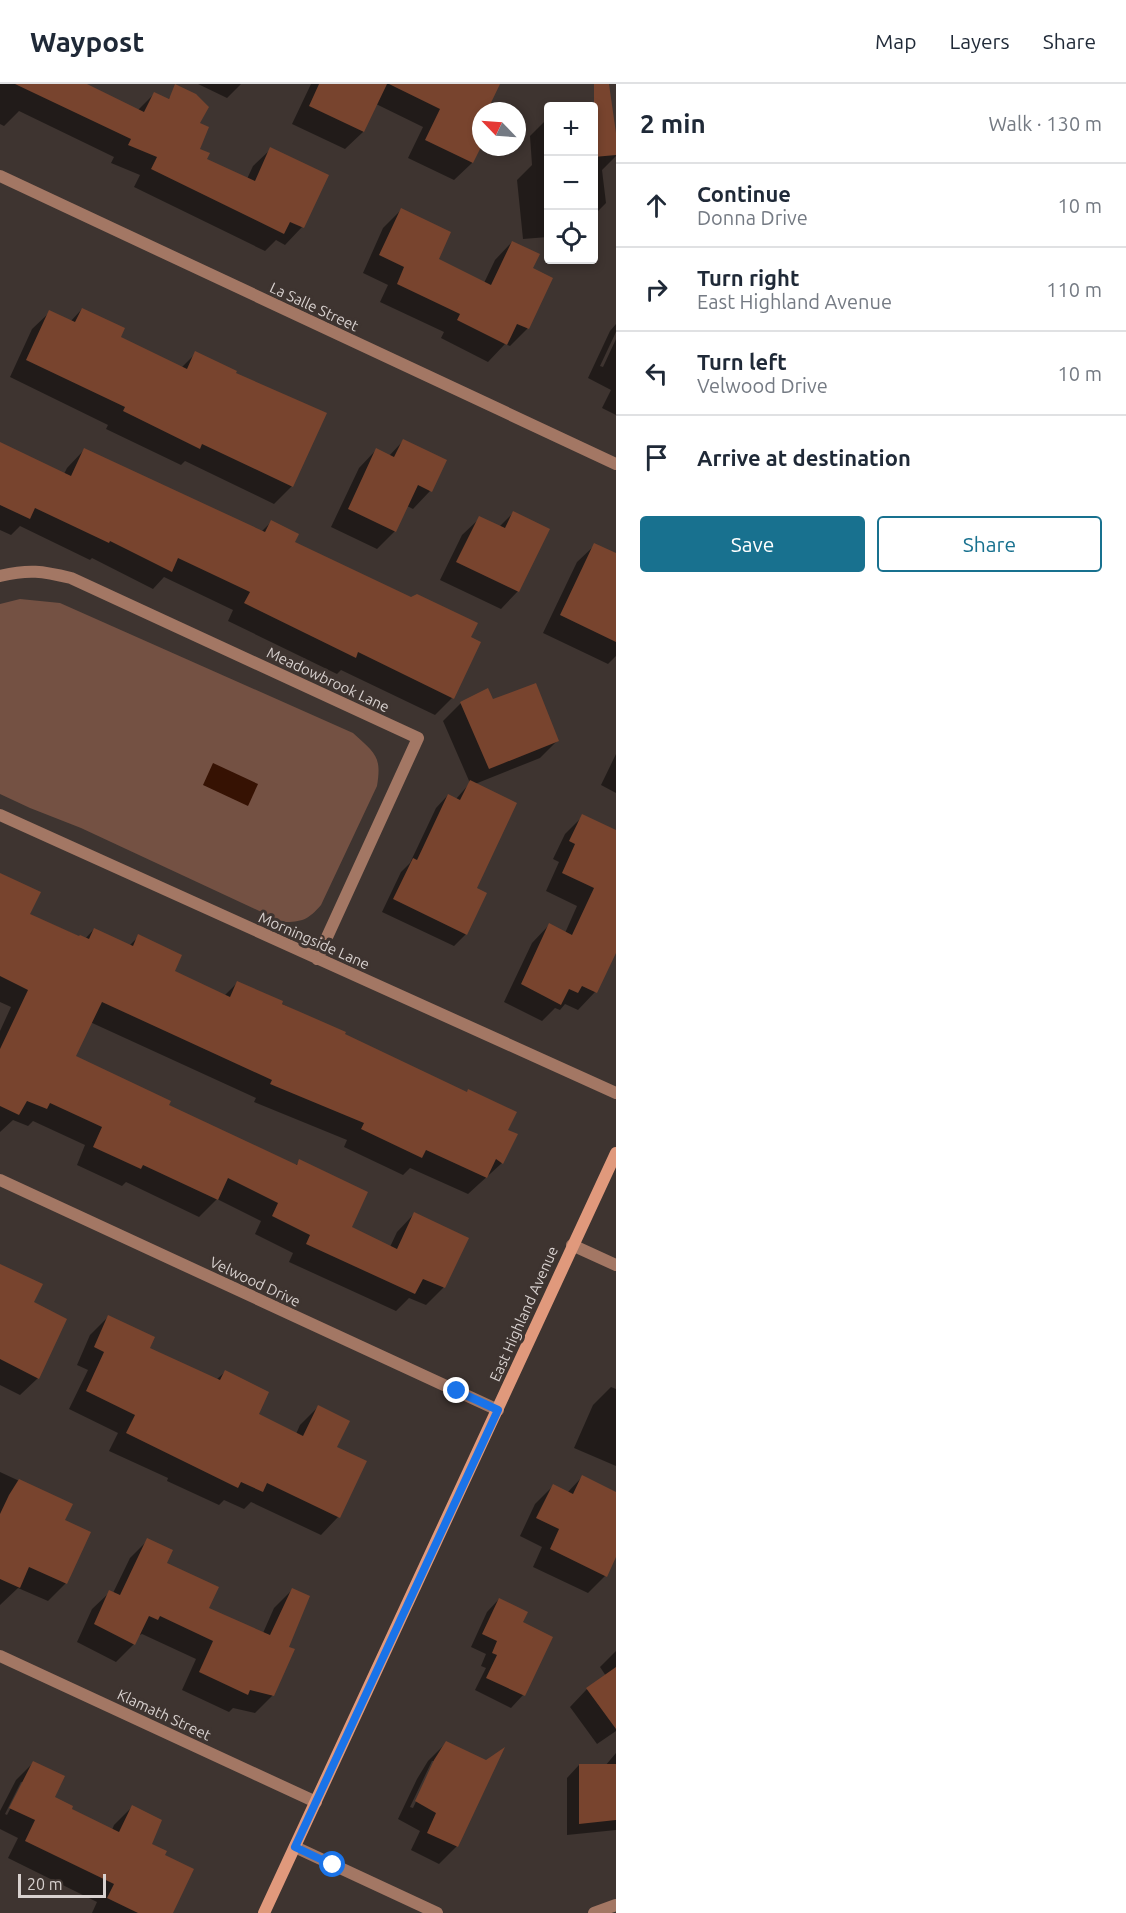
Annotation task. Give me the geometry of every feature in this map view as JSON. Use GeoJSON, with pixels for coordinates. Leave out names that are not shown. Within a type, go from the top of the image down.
{"type":"FeatureCollection","features":[{"type":"Feature","properties":{"kind":"street","name":"La Salle Street"},"geometry":{"type":"LineString","coordinates":[[0,176],[616,464]]}},
{"type":"Feature","properties":{"kind":"street","name":"Meadowbrook Lane"},"geometry":{"type":"LineString","coordinates":[[0,576],[39,570],[71,578],[418,738],[317,959]]}},
{"type":"Feature","properties":{"kind":"street","name":"Morningside Lane"},"geometry":{"type":"LineString","coordinates":[[0,815],[616,1093]]}},
{"type":"Feature","properties":{"kind":"street","name":"East Highland Avenue"},"geometry":{"type":"LineString","coordinates":[[264,1913],[616,1153]]}},
{"type":"Feature","properties":{"kind":"street","name":"Velwood Drive"},"geometry":{"type":"LineString","coordinates":[[0,1180],[498,1410]]}},
{"type":"Feature","properties":{"kind":"street"},"geometry":{"type":"LineString","coordinates":[[572,1245],[616,1265]]}},
{"type":"Feature","properties":{"kind":"street","name":"Klamath Street"},"geometry":{"type":"LineString","coordinates":[[0,1656],[315,1802]]}},
{"type":"Feature","properties":{"kind":"street"},"geometry":{"type":"LineString","coordinates":[[295,1847],[437,1913]]}},
{"type":"Feature","properties":{"kind":"street"},"geometry":{"type":"LineString","coordinates":[[594,1913],[616,1905]]}},
{"type":"Feature","properties":{"kind":"shaded area"},"geometry":{"type":"Polygon","coordinates":[[[20,599],[60,603],[353,733],[372,751],[378,768],[377,786],[321,905],[312,914],[300,921],[283,922],[81,828],[0,794],[0,604],[20,599]]]}},
{"type":"Feature","properties":{"kind":"shaded area"},"geometry":{"type":"Polygon","coordinates":[[[213,763],[258,784],[248,806],[203,785],[213,763]]]}},
{"type":"Feature","properties":{"kind":"building"},"geometry":{"type":"Polygon","coordinates":[[[15,84],[87,84],[144,112],[154,92],[169,99],[175,84],[196,94],[209,107],[200,123],[209,127],[200,149],[210,153],[207,159],[255,181],[270,147],[329,175],[304,228],[290,222],[284,234],[151,169],[157,157],[128,145],[131,139],[15,84]]]}},
{"type":"Feature","properties":{"kind":"building"},"geometry":{"type":"Polygon","coordinates":[[[319,84],[387,84],[364,132],[309,106],[319,84]]]}},
{"type":"Feature","properties":{"kind":"building"},"geometry":{"type":"Polygon","coordinates":[[[389,84],[500,84],[491,102],[472,102],[472,156],[476,156],[473,163],[425,140],[440,109],[389,84]]]}},
{"type":"Feature","properties":{"kind":"building"},"geometry":{"type":"Polygon","coordinates":[[[594,84],[609,84],[616,133],[616,155],[598,157],[598,102],[594,102],[594,84]]]}},
{"type":"Feature","properties":{"kind":"building"},"geometry":{"type":"Polygon","coordinates":[[[401,208],[451,232],[439,259],[491,285],[512,241],[540,254],[533,268],[553,278],[529,329],[517,324],[507,345],[457,320],[460,314],[397,284],[404,267],[379,255],[401,208]]]}},
{"type":"Feature","properties":{"kind":"building"},"geometry":{"type":"Polygon","coordinates":[[[82,308],[125,328],[121,337],[187,369],[195,351],[237,371],[236,373],[327,413],[293,487],[202,444],[200,449],[123,411],[125,407],[26,360],[49,310],[75,322],[82,308]]]}},
{"type":"Feature","properties":{"kind":"building"},"geometry":{"type":"Polygon","coordinates":[[[403,439],[447,460],[432,492],[418,485],[396,532],[348,509],[376,448],[394,457],[403,439]]]}},
{"type":"Feature","properties":{"kind":"building"},"geometry":{"type":"Polygon","coordinates":[[[0,442],[71,476],[84,448],[265,532],[271,520],[299,534],[295,542],[411,597],[417,594],[478,623],[471,637],[481,642],[454,699],[358,652],[356,658],[244,603],[250,592],[178,558],[172,572],[110,541],[109,543],[35,508],[30,519],[0,505],[0,442]]]}},
{"type":"Feature","properties":{"kind":"building"},"geometry":{"type":"Polygon","coordinates":[[[513,511],[550,529],[519,592],[456,562],[479,516],[505,528],[513,511]]]}},
{"type":"Feature","properties":{"kind":"building"},"geometry":{"type":"Polygon","coordinates":[[[594,543],[616,553],[616,642],[560,615],[594,543]]]}},
{"type":"Feature","properties":{"kind":"building"},"geometry":{"type":"Polygon","coordinates":[[[536,683],[559,741],[489,769],[460,702],[488,688],[493,699],[536,683]]]}},
{"type":"Feature","properties":{"kind":"building"},"geometry":{"type":"Polygon","coordinates":[[[470,780],[517,803],[477,888],[487,893],[467,935],[393,899],[413,858],[417,860],[448,794],[460,800],[470,780]]]}},
{"type":"Feature","properties":{"kind":"building"},"geometry":{"type":"Polygon","coordinates":[[[582,814],[616,830],[616,953],[597,993],[582,986],[578,993],[569,989],[561,1005],[521,984],[549,923],[572,935],[594,888],[562,873],[575,844],[569,841],[582,814]]]}},
{"type":"Feature","properties":{"kind":"building"},"geometry":{"type":"Polygon","coordinates":[[[0,873],[41,892],[30,914],[89,939],[94,928],[133,946],[138,934],[182,955],[175,971],[230,997],[237,981],[283,1001],[282,1004],[346,1032],[345,1034],[467,1092],[468,1089],[517,1112],[508,1130],[518,1134],[503,1164],[496,1159],[487,1178],[426,1150],[422,1158],[361,1129],[364,1123],[270,1084],[272,1080],[102,1002],[76,1056],[171,1101],[169,1105],[297,1165],[299,1159],[368,1192],[352,1227],[397,1249],[414,1212],[469,1238],[445,1288],[423,1279],[415,1294],[306,1244],[310,1235],[272,1216],[278,1203],[228,1178],[218,1200],[143,1165],[141,1169],[93,1147],[102,1127],[50,1103],[47,1109],[27,1101],[19,1115],[0,1106],[0,1049],[28,990],[0,976],[0,873]]]}},
{"type":"Feature","properties":{"kind":"building"},"geometry":{"type":"Polygon","coordinates":[[[0,1264],[43,1284],[34,1302],[67,1319],[39,1379],[0,1359],[0,1264]]]}},
{"type":"Feature","properties":{"kind":"building"},"geometry":{"type":"Polygon","coordinates":[[[108,1315],[155,1337],[150,1348],[220,1380],[225,1370],[269,1392],[259,1414],[303,1436],[318,1405],[350,1421],[337,1447],[367,1461],[340,1518],[267,1483],[263,1492],[241,1482],[238,1488],[126,1433],[135,1415],[86,1391],[104,1352],[94,1347],[108,1315]]]}},
{"type":"Feature","properties":{"kind":"building"},"geometry":{"type":"Polygon","coordinates":[[[582,1475],[616,1492],[616,1557],[607,1577],[550,1549],[559,1529],[536,1518],[553,1484],[573,1494],[582,1475]]]}},
{"type":"Feature","properties":{"kind":"building"},"geometry":{"type":"Polygon","coordinates":[[[19,1479],[73,1504],[65,1520],[91,1532],[67,1584],[29,1567],[20,1588],[0,1579],[0,1514],[19,1479]]]}},
{"type":"Feature","properties":{"kind":"building"},"geometry":{"type":"Polygon","coordinates":[[[147,1538],[173,1550],[167,1563],[219,1587],[209,1608],[270,1635],[292,1588],[310,1596],[289,1647],[295,1649],[274,1696],[250,1690],[248,1695],[199,1672],[213,1641],[160,1616],[158,1620],[149,1616],[135,1645],[94,1624],[109,1590],[120,1595],[147,1538]]]}},
{"type":"Feature","properties":{"kind":"building"},"geometry":{"type":"Polygon","coordinates":[[[499,1598],[528,1612],[523,1622],[553,1637],[525,1696],[486,1678],[497,1655],[492,1653],[497,1641],[482,1634],[499,1598]]]}},
{"type":"Feature","properties":{"kind":"building"},"geometry":{"type":"Polygon","coordinates":[[[616,1667],[616,1729],[586,1688],[616,1667]]]}},
{"type":"Feature","properties":{"kind":"building"},"geometry":{"type":"Polygon","coordinates":[[[446,1741],[486,1760],[505,1747],[458,1847],[427,1833],[436,1813],[415,1801],[434,1760],[446,1741]]]}},
{"type":"Feature","properties":{"kind":"building"},"geometry":{"type":"Polygon","coordinates":[[[33,1761],[65,1776],[55,1797],[73,1806],[72,1809],[119,1832],[132,1805],[162,1820],[152,1844],[167,1851],[165,1855],[194,1869],[173,1913],[138,1913],[107,1898],[114,1884],[25,1841],[35,1820],[9,1808],[33,1761]]]}},
{"type":"Feature","properties":{"kind":"building"},"geometry":{"type":"Polygon","coordinates":[[[579,1764],[616,1764],[616,1820],[579,1824],[579,1764]]]}},
{"type":"Feature","properties":{"kind":"route"},"geometry":{"type":"LineString","coordinates":[[333,1865],[295,1847],[498,1410],[457,1391]]}}]}
